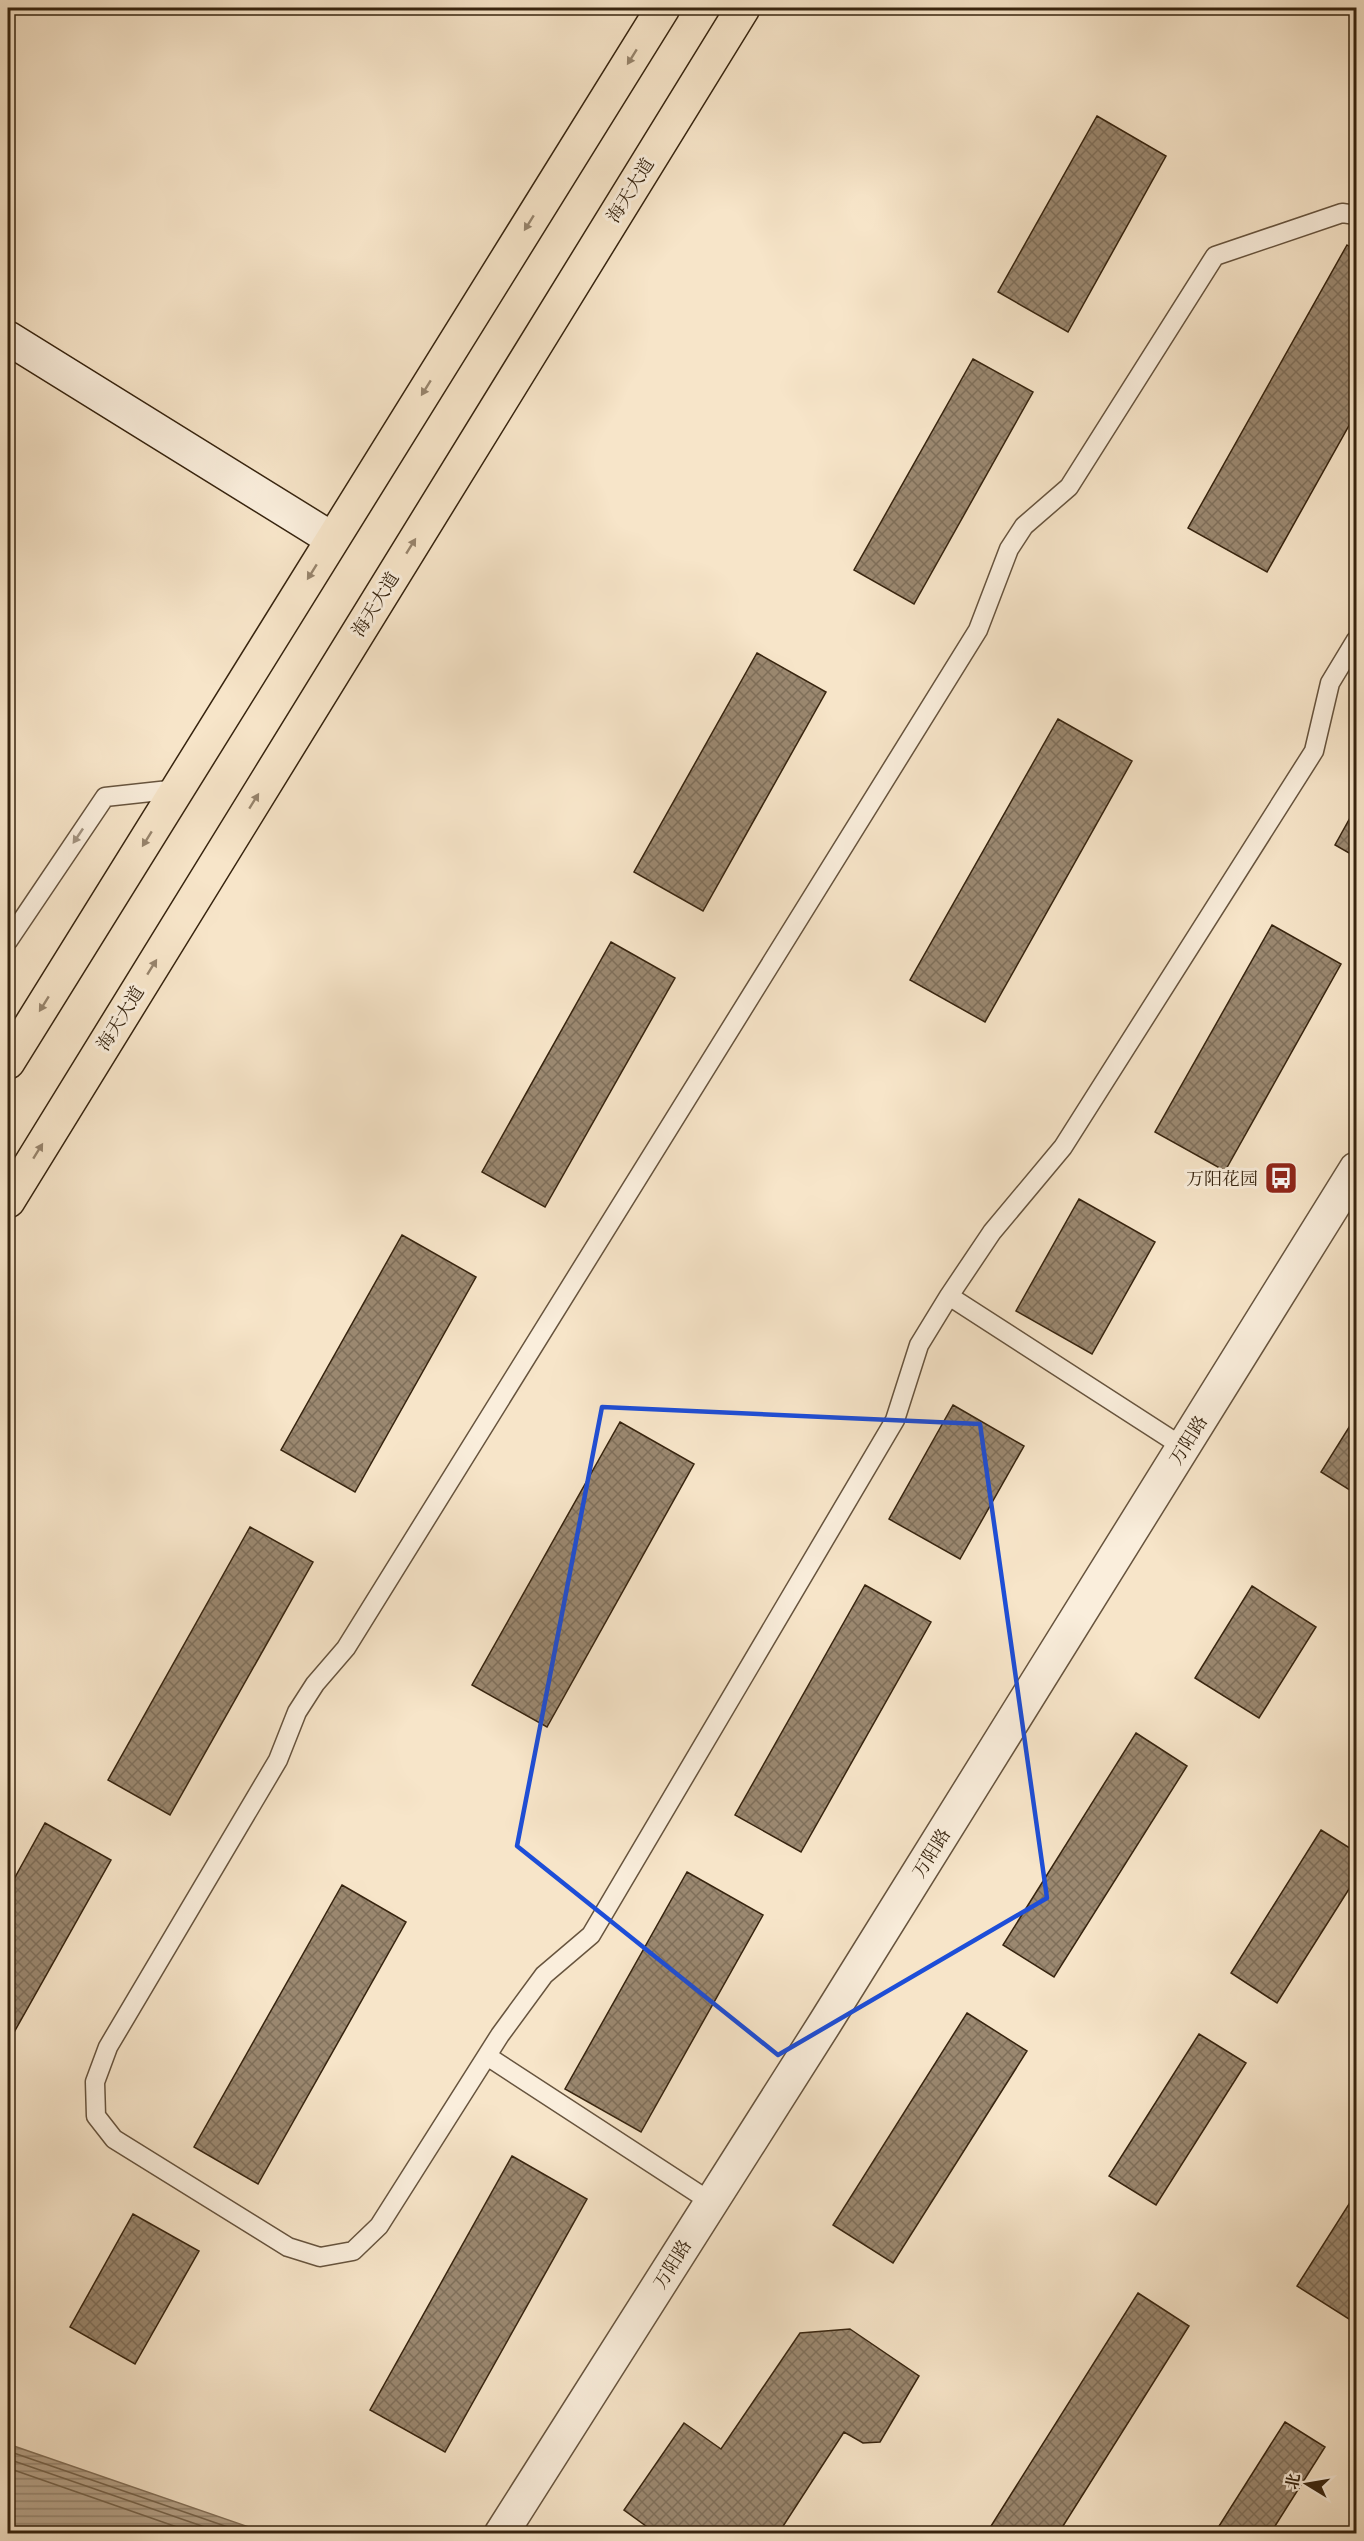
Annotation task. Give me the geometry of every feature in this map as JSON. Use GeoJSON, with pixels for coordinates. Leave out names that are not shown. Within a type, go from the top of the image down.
{"type":"FeatureCollection","features":[{"type":"Feature","properties":{"kind":"main road"},"geometry":{"type":"LineString","coordinates":[[8,1062],[663,8]]}},
{"type":"Feature","properties":{"kind":"main road","name":"海天大道"},"geometry":{"type":"LineString","coordinates":[[8,1201],[743,8]]}},
{"type":"Feature","properties":{"kind":"street"},"geometry":{"type":"LineString","coordinates":[[8,338],[332,539]]}},
{"type":"Feature","properties":{"kind":"street","name":"万阳路"},"geometry":{"type":"LineString","coordinates":[[501,2534],[1356,1169]]}},
{"type":"Feature","properties":{"kind":"lane"},"geometry":{"type":"LineString","coordinates":[[1356,215],[1342,213],[1215,256],[1069,487],[1024,526],[1010,549],[978,630],[346,1648],[315,1684],[297,1712],[278,1760],[108,2047],[95,2082],[96,2116],[114,2139],[288,2247],[320,2257],[353,2251],[379,2226],[487,2056],[543,1975],[591,1935],[895,1420],[919,1345],[992,1232],[1063,1147],[1314,751],[1330,683],[1356,640]]}},
{"type":"Feature","properties":{"kind":"lane"},"geometry":{"type":"LineString","coordinates":[[8,941],[105,797],[178,789]]}},
{"type":"Feature","properties":{"kind":"lane"},"geometry":{"type":"LineString","coordinates":[[949,1296],[1183,1447]]}},
{"type":"Feature","properties":{"kind":"lane"},"geometry":{"type":"LineString","coordinates":[[487,2056],[711,2202]]}},
{"type":"Feature","properties":{"kind":"highlighted area"},"geometry":{"type":"Polygon","coordinates":[[[602,1407],[980,1424],[1047,1898],[778,2055],[517,1846],[602,1407]]]}},
{"type":"Feature","properties":{"kind":"water"},"geometry":{"type":"Polygon","coordinates":[[[8,2444],[266,2533],[8,2533],[8,2444]]]}},
{"type":"Feature","properties":{"kind":"building"},"geometry":{"type":"Polygon","coordinates":[[[1097,116],[1166,156],[1068,332],[998,292],[1097,116]]]}},
{"type":"Feature","properties":{"kind":"building"},"geometry":{"type":"Polygon","coordinates":[[[1347,245],[1356,251],[1356,413],[1267,572],[1188,528],[1347,245]]]}},
{"type":"Feature","properties":{"kind":"building"},"geometry":{"type":"Polygon","coordinates":[[[973,359],[1033,392],[914,604],[854,570],[973,359]]]}},
{"type":"Feature","properties":{"kind":"building"},"geometry":{"type":"Polygon","coordinates":[[[757,653],[826,692],[703,911],[634,872],[757,653]]]}},
{"type":"Feature","properties":{"kind":"building"},"geometry":{"type":"Polygon","coordinates":[[[1058,719],[1132,761],[985,1022],[910,980],[1058,719]]]}},
{"type":"Feature","properties":{"kind":"building"},"geometry":{"type":"Polygon","coordinates":[[[1356,807],[1356,857],[1335,845],[1356,807]]]}},
{"type":"Feature","properties":{"kind":"building"},"geometry":{"type":"Polygon","coordinates":[[[1272,925],[1341,964],[1225,1171],[1155,1132],[1272,925]]]}},
{"type":"Feature","properties":{"kind":"building"},"geometry":{"type":"Polygon","coordinates":[[[611,942],[675,978],[545,1207],[482,1172],[611,942]]]}},
{"type":"Feature","properties":{"kind":"building"},"geometry":{"type":"Polygon","coordinates":[[[1079,1199],[1155,1242],[1092,1354],[1016,1311],[1079,1199]]]}},
{"type":"Feature","properties":{"kind":"building"},"geometry":{"type":"Polygon","coordinates":[[[402,1235],[476,1277],[355,1492],[281,1450],[402,1235]]]}},
{"type":"Feature","properties":{"kind":"building"},"geometry":{"type":"Polygon","coordinates":[[[953,1405],[1024,1446],[960,1559],[889,1519],[953,1405]]]}},
{"type":"Feature","properties":{"kind":"building"},"geometry":{"type":"Polygon","coordinates":[[[1356,1416],[1356,1494],[1321,1472],[1356,1416]]]}},
{"type":"Feature","properties":{"kind":"building"},"geometry":{"type":"Polygon","coordinates":[[[620,1422],[694,1464],[547,1727],[472,1685],[620,1422]]]}},
{"type":"Feature","properties":{"kind":"building"},"geometry":{"type":"Polygon","coordinates":[[[250,1527],[313,1562],[170,1815],[108,1780],[250,1527]]]}},
{"type":"Feature","properties":{"kind":"building"},"geometry":{"type":"Polygon","coordinates":[[[865,1585],[931,1622],[801,1852],[735,1815],[865,1585]]]}},
{"type":"Feature","properties":{"kind":"building"},"geometry":{"type":"Polygon","coordinates":[[[1252,1586],[1316,1627],[1259,1718],[1195,1678],[1252,1586]]]}},
{"type":"Feature","properties":{"kind":"building"},"geometry":{"type":"Polygon","coordinates":[[[1136,1733],[1187,1766],[1054,1977],[1003,1945],[1136,1733]]]}},
{"type":"Feature","properties":{"kind":"building"},"geometry":{"type":"Polygon","coordinates":[[[45,1823],[111,1860],[8,2043],[8,1890],[45,1823]]]}},
{"type":"Feature","properties":{"kind":"building"},"geometry":{"type":"Polygon","coordinates":[[[1321,1830],[1356,1852],[1356,1878],[1277,2003],[1231,1973],[1321,1830]]]}},
{"type":"Feature","properties":{"kind":"building"},"geometry":{"type":"Polygon","coordinates":[[[687,1872],[763,1915],[641,2132],[565,2089],[687,1872]]]}},
{"type":"Feature","properties":{"kind":"building"},"geometry":{"type":"Polygon","coordinates":[[[342,1885],[406,1922],[258,2184],[194,2147],[342,1885]]]}},
{"type":"Feature","properties":{"kind":"building"},"geometry":{"type":"Polygon","coordinates":[[[967,2013],[1027,2051],[893,2263],[833,2225],[967,2013]]]}},
{"type":"Feature","properties":{"kind":"building"},"geometry":{"type":"Polygon","coordinates":[[[1199,2034],[1246,2063],[1156,2205],[1109,2176],[1199,2034]]]}},
{"type":"Feature","properties":{"kind":"building"},"geometry":{"type":"Polygon","coordinates":[[[512,2156],[587,2199],[445,2452],[370,2410],[512,2156]]]}},
{"type":"Feature","properties":{"kind":"building"},"geometry":{"type":"Polygon","coordinates":[[[1356,2193],[1356,2314],[1352,2321],[1297,2286],[1356,2193]]]}},
{"type":"Feature","properties":{"kind":"building"},"geometry":{"type":"Polygon","coordinates":[[[133,2214],[199,2251],[135,2364],[70,2327],[133,2214]]]}},
{"type":"Feature","properties":{"kind":"building"},"geometry":{"type":"Polygon","coordinates":[[[1138,2293],[1189,2326],[1058,2534],[986,2534],[1138,2293]]]}},
{"type":"Feature","properties":{"kind":"building"},"geometry":{"type":"Polygon","coordinates":[[[850,2329],[919,2376],[880,2442],[863,2443],[844,2432],[778,2534],[708,2534],[701,2530],[699,2534],[657,2534],[624,2510],[684,2423],[721,2449],[800,2333],[850,2329]]]}},
{"type":"Feature","properties":{"kind":"building"},"geometry":{"type":"Polygon","coordinates":[[[1285,2422],[1325,2447],[1270,2534],[1214,2534],[1285,2422]]]}},
{"type":"Feature","properties":{"kind":"place","name":"万阳花园"},"geometry":{"type":"Point","coordinates":[1281,1178]}}]}
